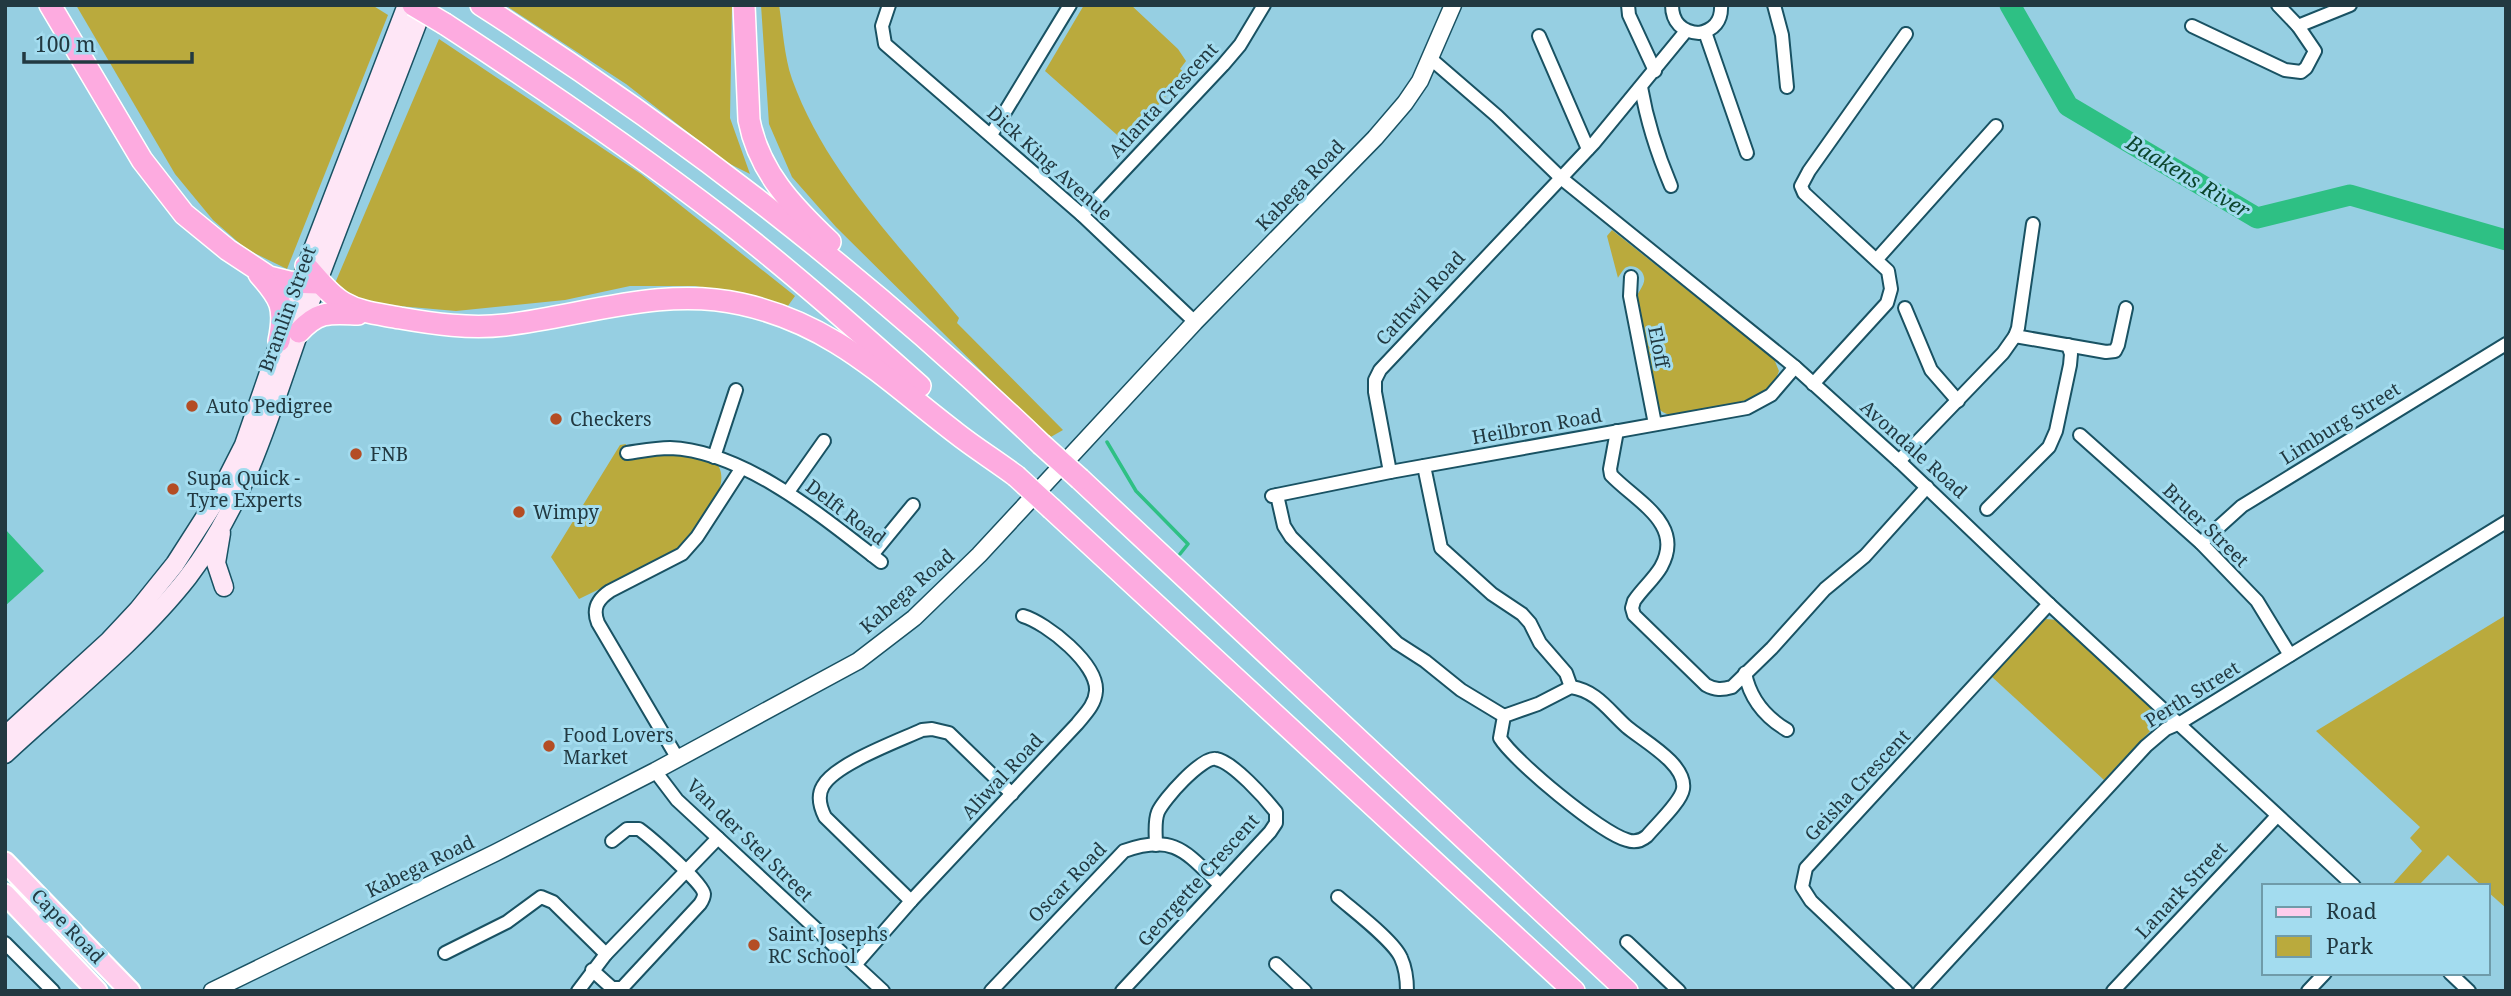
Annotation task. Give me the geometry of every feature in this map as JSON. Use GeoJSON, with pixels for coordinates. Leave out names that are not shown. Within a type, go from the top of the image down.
{"type":"FeatureCollection","features":[{"type":"Feature","properties":{"kind":"highway"},"geometry":{"type":"LineString","coordinates":[[50,5],[156,179],[184,214],[269,278],[311,278],[342,303],[370,314]]}},
{"type":"Feature","properties":{"kind":"highway"},"geometry":{"type":"LineString","coordinates":[[413,5],[541,86],[726,221],[825,302],[1574,991]]}},
{"type":"Feature","properties":{"kind":"highway"},"geometry":{"type":"LineString","coordinates":[[481,5],[559,55],[685,144],[851,275],[981,386]]}},
{"type":"Feature","properties":{"kind":"highway"},"geometry":{"type":"LineString","coordinates":[[744,5],[752,138],[771,177],[787,200],[1041,444],[1627,991]]}},
{"type":"Feature","properties":{"kind":"highway"},"geometry":{"type":"LineString","coordinates":[[253,268],[279,297],[283,320],[279,341]]}},
{"type":"Feature","properties":{"kind":"highway"},"geometry":{"type":"LineString","coordinates":[[299,332],[314,318],[329,313],[370,314],[466,326],[504,325],[669,298],[699,297],[764,309],[807,325],[836,342],[886,376],[956,433],[1016,476]]}},
{"type":"Feature","properties":{"kind":"main road","name":"Bramlin Street"},"geometry":{"type":"LineString","coordinates":[[5,754],[152,617],[188,576],[224,523],[258,453],[299,332],[311,278],[407,5]]}},
{"type":"Feature","properties":{"kind":"main road","name":"Bramlin Street"},"geometry":{"type":"LineString","coordinates":[[5,736],[109,641],[138,610],[175,564],[216,500],[244,444],[279,341],[311,278],[424,5]]}},
{"type":"Feature","properties":{"kind":"main road"},"geometry":{"type":"LineString","coordinates":[[224,523],[216,563],[224,587]]}},
{"type":"Feature","properties":{"kind":"main road","name":"Cape Road"},"geometry":{"type":"LineString","coordinates":[[5,862],[130,991]]}},
{"type":"Feature","properties":{"kind":"main road","name":"Cape Road"},"geometry":{"type":"LineString","coordinates":[[5,894],[97,991]]}},
{"type":"Feature","properties":{"kind":"street","name":"Dick King Avenue"},"geometry":{"type":"LineString","coordinates":[[889,5],[881,33],[885,44],[893,53],[1082,215],[1195,323]]}},
{"type":"Feature","properties":{"kind":"street"},"geometry":{"type":"LineString","coordinates":[[991,135],[1070,5]]}},
{"type":"Feature","properties":{"kind":"street","name":"Atlanta Crescent"},"geometry":{"type":"LineString","coordinates":[[1082,215],[1223,65],[1240,45],[1264,5]]}},
{"type":"Feature","properties":{"kind":"street","name":"Kabega Road"},"geometry":{"type":"LineString","coordinates":[[212,991],[495,853],[678,759],[858,661],[914,618],[1008,525],[1195,323],[1375,138],[1405,103],[1432,59],[1453,5]]}},
{"type":"Feature","properties":{"kind":"street"},"geometry":{"type":"LineString","coordinates":[[1628,5],[1629,15],[1654,71]]}},
{"type":"Feature","properties":{"kind":"street"},"geometry":{"type":"LineString","coordinates":[[1672,5],[1676,22],[1686,31],[1699,33],[1711,29],[1719,20],[1721,5]]}},
{"type":"Feature","properties":{"kind":"street"},"geometry":{"type":"LineString","coordinates":[[1774,5],[1782,35],[1787,87]]}},
{"type":"Feature","properties":{"kind":"street"},"geometry":{"type":"LineString","coordinates":[[2192,26],[2294,72],[2306,68],[2315,51],[2298,26],[2278,5]]}},
{"type":"Feature","properties":{"kind":"street"},"geometry":{"type":"LineString","coordinates":[[2298,26],[2350,5]]}},
{"type":"Feature","properties":{"kind":"street","name":"Cathwil Road"},"geometry":{"type":"LineString","coordinates":[[1390,472],[1375,392],[1375,380],[1380,370],[1588,149],[1686,31]]}},
{"type":"Feature","properties":{"kind":"street"},"geometry":{"type":"LineString","coordinates":[[1705,32],[1747,153]]}},
{"type":"Feature","properties":{"kind":"street"},"geometry":{"type":"LineString","coordinates":[[1813,384],[1887,303],[1891,289],[1888,271],[1804,193],[1801,186],[1906,34]]}},
{"type":"Feature","properties":{"kind":"street"},"geometry":{"type":"LineString","coordinates":[[1539,36],[1588,149]]}},
{"type":"Feature","properties":{"kind":"street","name":"Avondale Road"},"geometry":{"type":"LineString","coordinates":[[1432,59],[1561,178],[1795,367],[2352,884]]}},
{"type":"Feature","properties":{"kind":"street"},"geometry":{"type":"LineString","coordinates":[[1641,87],[1656,150],[1671,186]]}},
{"type":"Feature","properties":{"kind":"street"},"geometry":{"type":"LineString","coordinates":[[1626,104],[1646,116]]}},
{"type":"Feature","properties":{"kind":"street"},"geometry":{"type":"LineString","coordinates":[[1877,259],[1996,126]]}},
{"type":"Feature","properties":{"kind":"street"},"geometry":{"type":"LineString","coordinates":[[1899,461],[1958,401],[2015,336],[2033,224]]}},
{"type":"Feature","properties":{"kind":"street","name":"Eloff"},"geometry":{"type":"LineString","coordinates":[[1631,277],[1630,296],[1655,425]]}},
{"type":"Feature","properties":{"kind":"street"},"geometry":{"type":"LineString","coordinates":[[1905,308],[1931,370],[1958,401]]}},
{"type":"Feature","properties":{"kind":"street"},"geometry":{"type":"LineString","coordinates":[[2015,336],[2106,352],[2115,351],[2126,308]]}},
{"type":"Feature","properties":{"kind":"street","name":"Limburg Street"},"geometry":{"type":"LineString","coordinates":[[2201,543],[2242,506],[2506,344]]}},
{"type":"Feature","properties":{"kind":"street"},"geometry":{"type":"LineString","coordinates":[[1987,509],[2049,447],[2056,431],[2070,365],[2071,354],[2067,345]]}},
{"type":"Feature","properties":{"kind":"street","name":"Heilbron Road"},"geometry":{"type":"LineString","coordinates":[[1504,716],[1461,690],[1388,635],[1291,537],[1284,526],[1275,496],[1390,472],[1747,408],[1771,394],[1795,367]]}},
{"type":"Feature","properties":{"kind":"street"},"geometry":{"type":"LineString","coordinates":[[714,457],[736,390]]}},
{"type":"Feature","properties":{"kind":"street"},"geometry":{"type":"LineString","coordinates":[[1617,431],[1611,475],[1662,523],[1669,539],[1662,566],[1634,601],[1634,615],[1713,689],[1732,687],[1772,648],[1825,589],[1866,556],[1927,487]]}},
{"type":"Feature","properties":{"kind":"street","name":"Bruer Street"},"geometry":{"type":"LineString","coordinates":[[2080,435],[2201,543],[2256,601],[2290,656]]}},
{"type":"Feature","properties":{"kind":"street","name":"Delft Road"},"geometry":{"type":"LineString","coordinates":[[788,492],[824,441]]}},
{"type":"Feature","properties":{"kind":"street","name":"Delft Road"},"geometry":{"type":"LineString","coordinates":[[627,453],[669,448],[714,457],[741,468],[788,492],[877,558],[913,505]]}},
{"type":"Feature","properties":{"kind":"street"},"geometry":{"type":"LineString","coordinates":[[1424,466],[1441,548],[1530,623],[1540,643],[1566,673],[1570,687]]}},
{"type":"Feature","properties":{"kind":"street","name":"Van der Stel Street"},"geometry":{"type":"LineString","coordinates":[[678,759],[595,615],[602,596],[673,559],[691,545],[741,468]]}},
{"type":"Feature","properties":{"kind":"street","name":"Perth Street"},"geometry":{"type":"LineString","coordinates":[[1920,991],[2146,746],[2166,729],[2180,723],[2506,523]]}},
{"type":"Feature","properties":{"kind":"street","name":"Geisha Crescent"},"geometry":{"type":"LineString","coordinates":[[1906,991],[1811,901],[1802,887],[1806,869],[2049,604]]}},
{"type":"Feature","properties":{"kind":"street","name":"Aliwal Road"},"geometry":{"type":"LineString","coordinates":[[855,965],[911,901],[1077,724],[1094,702],[1096,690],[1092,672],[1082,660],[1050,630],[1032,619],[1023,617]]}},
{"type":"Feature","properties":{"kind":"street"},"geometry":{"type":"LineString","coordinates":[[1745,673],[1749,690],[1760,708],[1787,730]]}},
{"type":"Feature","properties":{"kind":"street"},"geometry":{"type":"LineString","coordinates":[[1570,687],[1590,692],[1602,701],[1628,728],[1646,739],[1671,763],[1682,779],[1684,788],[1680,796],[1641,841],[1627,841],[1582,814],[1510,752],[1500,738],[1504,716],[1538,704],[1570,687]]}},
{"type":"Feature","properties":{"kind":"street"},"geometry":{"type":"LineString","coordinates":[[911,901],[825,817],[819,798],[821,788],[837,770],[922,730],[932,729],[949,733],[1012,794]]}},
{"type":"Feature","properties":{"kind":"street","name":"Georgette Crescent"},"geometry":{"type":"LineString","coordinates":[[1122,991],[1270,832],[1276,812],[1226,763],[1209,759],[1161,806],[1157,820],[1156,845]]}},
{"type":"Feature","properties":{"kind":"street","name":"Van der Stel Street"},"geometry":{"type":"LineString","coordinates":[[655,771],[677,800],[883,991]]}},
{"type":"Feature","properties":{"kind":"street","name":"Lanark Street"},"geometry":{"type":"LineString","coordinates":[[2113,991],[2277,816]]}},
{"type":"Feature","properties":{"kind":"street"},"geometry":{"type":"LineString","coordinates":[[592,970],[612,988],[618,989],[627,984],[703,899],[702,888],[639,829],[627,829],[612,841]]}},
{"type":"Feature","properties":{"kind":"street"},"geometry":{"type":"LineString","coordinates":[[578,991],[606,954],[718,838]]}},
{"type":"Feature","properties":{"kind":"street"},"geometry":{"type":"LineString","coordinates":[[1156,845],[1176,846],[1220,885]]}},
{"type":"Feature","properties":{"kind":"street","name":"Oscar Road"},"geometry":{"type":"LineString","coordinates":[[991,991],[1115,858],[1136,847],[1156,845]]}},
{"type":"Feature","properties":{"kind":"street"},"geometry":{"type":"LineString","coordinates":[[445,953],[507,922],[541,897],[553,902],[606,954]]}},
{"type":"Feature","properties":{"kind":"street"},"geometry":{"type":"LineString","coordinates":[[1338,897],[1401,956],[1407,991]]}},
{"type":"Feature","properties":{"kind":"street"},"geometry":{"type":"LineString","coordinates":[[1627,942],[1679,991]]}},
{"type":"Feature","properties":{"kind":"street"},"geometry":{"type":"LineString","coordinates":[[5,943],[53,991]]}},
{"type":"Feature","properties":{"kind":"street"},"geometry":{"type":"LineString","coordinates":[[1276,964],[1305,991]]}},
{"type":"Feature","properties":{"kind":"street"},"geometry":{"type":"LineString","coordinates":[[2308,991],[2323,975]]}},
{"type":"Feature","properties":{"kind":"street"},"geometry":{"type":"LineString","coordinates":[[2452,975],[2469,991]]}},
{"type":"Feature","properties":{"kind":"green space"},"geometry":{"type":"Polygon","coordinates":[[[76,5],[372,5],[388,15],[287,269],[246,249],[213,220],[175,174],[76,5]]]}},
{"type":"Feature","properties":{"kind":"green space"},"geometry":{"type":"Polygon","coordinates":[[[505,5],[732,5],[730,118],[750,174],[726,162],[626,84],[505,5]]]}},
{"type":"Feature","properties":{"kind":"green space"},"geometry":{"type":"Polygon","coordinates":[[[761,5],[779,5],[785,52],[792,79],[806,113],[843,176],[959,318],[957,323],[1063,430],[1049,438],[836,227],[792,177],[769,124],[761,5]]]}},
{"type":"Feature","properties":{"kind":"green space"},"geometry":{"type":"Polygon","coordinates":[[[1084,5],[1131,5],[1178,49],[1186,61],[1180,69],[1186,74],[1125,142],[1045,71],[1084,5]]]}},
{"type":"Feature","properties":{"kind":"green space"},"geometry":{"type":"Polygon","coordinates":[[[439,39],[641,174],[795,296],[785,310],[743,294],[695,286],[630,286],[565,300],[456,311],[376,304],[333,288],[439,39]]]}},
{"type":"Feature","properties":{"kind":"green space"},"geometry":{"type":"Polygon","coordinates":[[[1612,230],[1774,359],[1779,371],[1773,386],[1755,397],[1708,410],[1671,415],[1659,409],[1635,300],[1644,283],[1644,277],[1639,269],[1631,266],[1625,268],[1618,278],[1607,236],[1612,230]]]}},
{"type":"Feature","properties":{"kind":"green space"},"geometry":{"type":"Polygon","coordinates":[[[626,444],[622,457],[679,453],[715,462],[721,472],[721,484],[708,512],[678,548],[669,555],[579,599],[551,557],[620,445],[626,444]]]}},
{"type":"Feature","properties":{"kind":"green space"},"geometry":{"type":"Polygon","coordinates":[[[2506,615],[2506,908],[2490,894],[2490,884],[2480,884],[2448,855],[2420,884],[2393,884],[2422,851],[2410,838],[2420,827],[2316,731],[2506,615]]]}},
{"type":"Feature","properties":{"kind":"green space"},"geometry":{"type":"Polygon","coordinates":[[[2046,619],[2058,620],[2157,712],[2158,718],[2153,728],[2104,780],[1991,676],[2046,619]]]}},
{"type":"Feature","properties":{"kind":"shaded area"},"geometry":{"type":"Polygon","coordinates":[[[5,529],[44,571],[5,606],[5,529]]]}},
{"type":"Feature","properties":{"kind":"waterway","name":"Baakens River"},"geometry":{"type":"LineString","coordinates":[[2010,5],[2068,106],[2257,218],[2350,195],[2506,240]]}},
{"type":"Feature","properties":{"kind":"waterway"},"geometry":{"type":"LineString","coordinates":[[1107,442],[1136,491],[1188,544],[1180,554]]}},
{"type":"Feature","properties":{"kind":"place","name":"Auto Pedigree"},"geometry":{"type":"Point","coordinates":[192,406]}},
{"type":"Feature","properties":{"kind":"place","name":"Checkers"},"geometry":{"type":"Point","coordinates":[556,419]}},
{"type":"Feature","properties":{"kind":"place","name":"FNB"},"geometry":{"type":"Point","coordinates":[356,454]}},
{"type":"Feature","properties":{"kind":"place","name":"Supa Quick - Tyre Experts"},"geometry":{"type":"Point","coordinates":[173,489]}},
{"type":"Feature","properties":{"kind":"place","name":"Wimpy"},"geometry":{"type":"Point","coordinates":[519,512]}},
{"type":"Feature","properties":{"kind":"place","name":"Food Lovers Market"},"geometry":{"type":"Point","coordinates":[549,746]}},
{"type":"Feature","properties":{"kind":"place","name":"Saint Josephs RC School"},"geometry":{"type":"Point","coordinates":[754,945]}}]}
